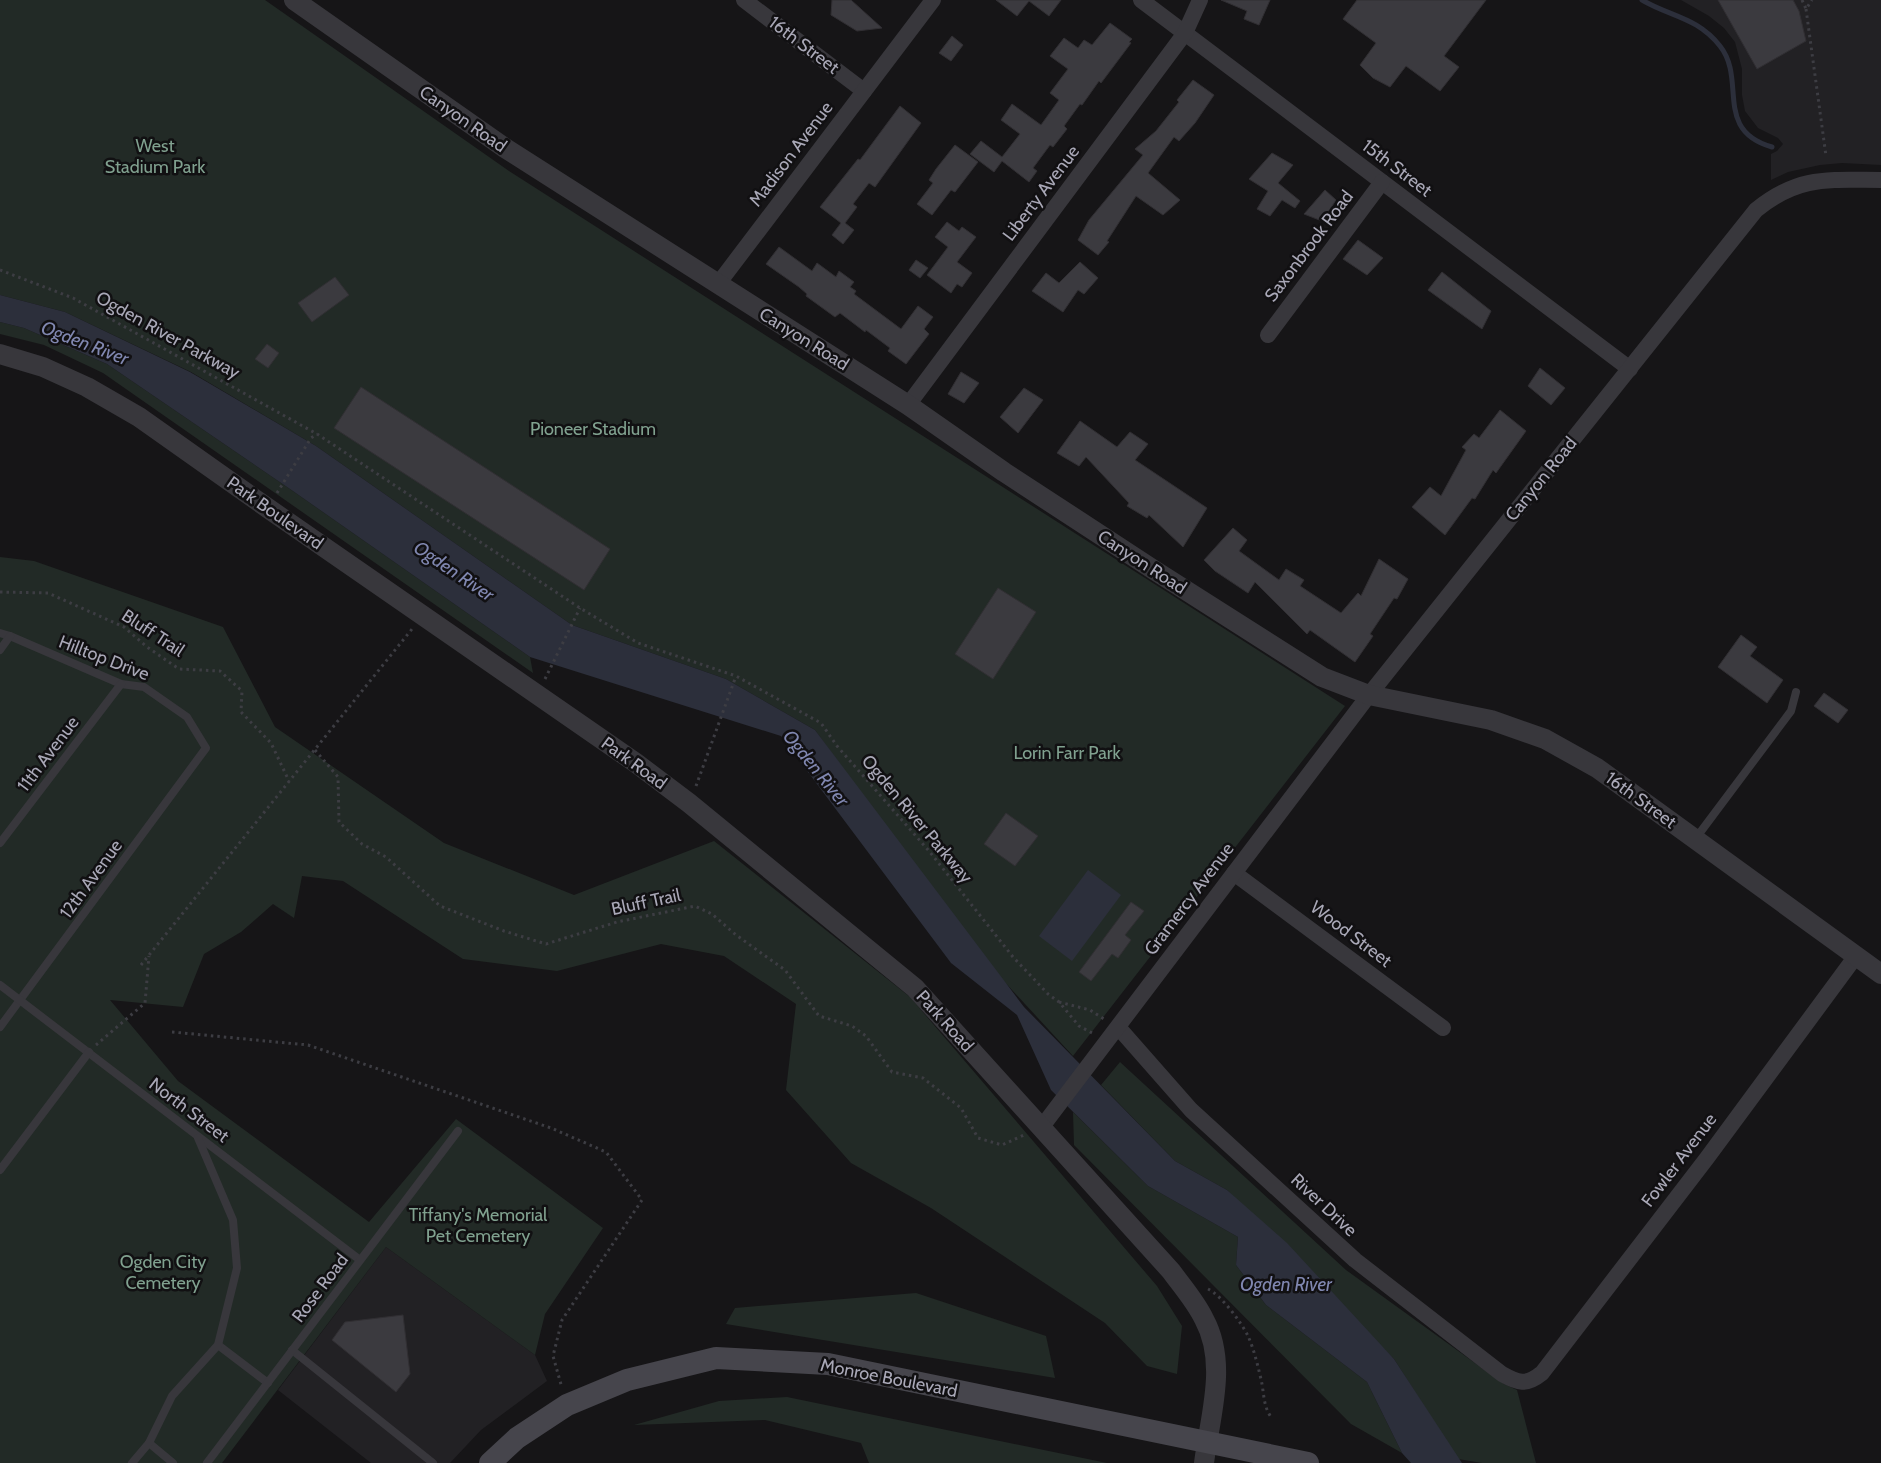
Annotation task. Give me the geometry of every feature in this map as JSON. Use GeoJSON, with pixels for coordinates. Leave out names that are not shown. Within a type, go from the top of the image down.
{"type":"FeatureCollection","features":[{"type":"Feature","properties":{"kind":"main road","name":"Monroe Boulevard"},"geometry":{"type":"LineString","coordinates":[[490,1463],[517,1438],[567,1405],[627,1380],[716,1358],[828,1364],[1206,1453],[1308,1463]]}},
{"type":"Feature","properties":{"kind":"street","name":"Canyon Road"},"geometry":{"type":"LineString","coordinates":[[294,0],[504,148],[908,405],[1079,521],[1322,677],[1369,695],[1756,210],[1771,198],[1806,182],[1881,180]]}},
{"type":"Feature","properties":{"kind":"street","name":"16th Street"},"geometry":{"type":"LineString","coordinates":[[744,0],[864,91]]}},
{"type":"Feature","properties":{"kind":"street","name":"Madison Avenue"},"geometry":{"type":"LineString","coordinates":[[718,284],[933,0]]}},
{"type":"Feature","properties":{"kind":"street","name":"15th Street"},"geometry":{"type":"LineString","coordinates":[[1141,0],[1630,369]]}},
{"type":"Feature","properties":{"kind":"street","name":"Liberty Avenue"},"geometry":{"type":"LineString","coordinates":[[908,405],[1185,33],[1200,0]]}},
{"type":"Feature","properties":{"kind":"street","name":"Saxonbrook Road"},"geometry":{"type":"LineString","coordinates":[[1268,335],[1382,182]]}},
{"type":"Feature","properties":{"kind":"street","name":"Park Boulevard"},"geometry":{"type":"LineString","coordinates":[[0,354],[43,367],[87,387],[139,417],[422,616],[541,688]]}},
{"type":"Feature","properties":{"kind":"street","name":"Park Road"},"geometry":{"type":"LineString","coordinates":[[541,688],[690,803],[916,988],[1171,1271],[1204,1318],[1215,1346],[1217,1376],[1206,1453]]}},
{"type":"Feature","properties":{"kind":"street","name":"16th Street"},"geometry":{"type":"LineString","coordinates":[[1369,695],[1491,720],[1544,739],[1597,768],[1881,974]]}},
{"type":"Feature","properties":{"kind":"street","name":"Gramercy Avenue"},"geometry":{"type":"LineString","coordinates":[[1041,1128],[1369,695]]}},
{"type":"Feature","properties":{"kind":"street","name":"Wood Street"},"geometry":{"type":"LineString","coordinates":[[1234,873],[1443,1028]]}},
{"type":"Feature","properties":{"kind":"street","name":"Fowler Avenue"},"geometry":{"type":"LineString","coordinates":[[1527,1382],[1535,1379],[1548,1365],[1707,1158],[1856,956]]}},
{"type":"Feature","properties":{"kind":"street","name":"River Drive"},"geometry":{"type":"LineString","coordinates":[[1118,1027],[1191,1110],[1355,1260],[1502,1374],[1519,1382],[1527,1382]]}},
{"type":"Feature","properties":{"kind":"lane","name":"Hilltop Drive"},"geometry":{"type":"LineString","coordinates":[[0,633],[121,684],[144,688],[187,717],[206,748]]}},
{"type":"Feature","properties":{"kind":"lane"},"geometry":{"type":"LineString","coordinates":[[0,650],[10,636]]}},
{"type":"Feature","properties":{"kind":"lane","name":"11th Avenue"},"geometry":{"type":"LineString","coordinates":[[0,844],[121,684]]}},
{"type":"Feature","properties":{"kind":"lane"},"geometry":{"type":"LineString","coordinates":[[1695,839],[1791,711],[1796,692]]}},
{"type":"Feature","properties":{"kind":"lane","name":"12th Avenue"},"geometry":{"type":"LineString","coordinates":[[0,1027],[206,748]]}},
{"type":"Feature","properties":{"kind":"lane","name":"North Street"},"geometry":{"type":"LineString","coordinates":[[0,985],[360,1260]]}},
{"type":"Feature","properties":{"kind":"lane"},"geometry":{"type":"LineString","coordinates":[[0,1170],[88,1052]]}},
{"type":"Feature","properties":{"kind":"lane","name":"Rose Road"},"geometry":{"type":"LineString","coordinates":[[207,1463],[458,1131]]}},
{"type":"Feature","properties":{"kind":"lane"},"geometry":{"type":"LineString","coordinates":[[132,1463],[149,1443],[172,1396],[218,1344],[237,1268],[233,1220],[198,1136]]}},
{"type":"Feature","properties":{"kind":"lane"},"geometry":{"type":"LineString","coordinates":[[218,1344],[268,1383]]}},
{"type":"Feature","properties":{"kind":"lane"},"geometry":{"type":"LineString","coordinates":[[292,1350],[433,1463]]}},
{"type":"Feature","properties":{"kind":"lane"},"geometry":{"type":"LineString","coordinates":[[149,1443],[173,1463]]}},
{"type":"Feature","properties":{"kind":"path"},"geometry":{"type":"LineString","coordinates":[[1802,0],[1806,8],[1826,156]]}},
{"type":"Feature","properties":{"kind":"path"},"geometry":{"type":"LineString","coordinates":[[1806,8],[1812,0]]}},
{"type":"Feature","properties":{"kind":"path","name":"Ogden River Parkway"},"geometry":{"type":"LineString","coordinates":[[0,270],[73,298],[317,434],[580,608],[638,643],[736,676],[821,723],[836,746],[929,851],[1013,957],[1048,994],[1059,1002],[1079,1026],[1090,1031]]}},
{"type":"Feature","properties":{"kind":"path"},"geometry":{"type":"LineString","coordinates":[[275,497],[312,438],[317,434]]}},
{"type":"Feature","properties":{"kind":"path","name":"Bluff Trail"},"geometry":{"type":"LineString","coordinates":[[0,592],[48,593],[124,628],[179,669],[220,670],[242,691],[241,712],[271,743],[289,782]]}},
{"type":"Feature","properties":{"kind":"path"},"geometry":{"type":"LineString","coordinates":[[541,688],[580,608]]}},
{"type":"Feature","properties":{"kind":"path"},"geometry":{"type":"LineString","coordinates":[[141,966],[422,616]]}},
{"type":"Feature","properties":{"kind":"path"},"geometry":{"type":"LineString","coordinates":[[696,787],[736,676]]}},
{"type":"Feature","properties":{"kind":"path","name":"Bluff Trail"},"geometry":{"type":"LineString","coordinates":[[315,750],[338,777],[340,822],[362,844],[386,857],[440,906],[504,931],[546,944],[617,922],[695,906],[712,914],[736,935],[785,970],[818,1016],[852,1026],[866,1036],[892,1072],[923,1078],[961,1108],[978,1138],[1002,1144],[1041,1128]]}},
{"type":"Feature","properties":{"kind":"path"},"geometry":{"type":"LineString","coordinates":[[88,1052],[145,1003],[149,956]]}},
{"type":"Feature","properties":{"kind":"path","name":"Ogden River Parkway"},"geometry":{"type":"LineString","coordinates":[[1059,1002],[1090,1010]]}},
{"type":"Feature","properties":{"kind":"path"},"geometry":{"type":"LineString","coordinates":[[172,1032],[308,1045],[551,1128],[606,1152],[642,1200],[562,1320],[553,1356],[567,1405]]}},
{"type":"Feature","properties":{"kind":"path"},"geometry":{"type":"LineString","coordinates":[[1204,1287],[1212,1291],[1219,1298],[1248,1336],[1262,1383],[1266,1410],[1271,1417]]}},
{"type":"Feature","properties":{"kind":"shaded area"},"geometry":{"type":"Polygon","coordinates":[[[1681,0],[1881,0],[1881,165],[1842,163],[1820,165],[1788,172],[1771,180],[1771,154],[1777,151],[1783,144],[1778,138],[1758,128],[1745,111],[1742,95],[1742,69],[1735,42],[1724,28],[1709,16],[1681,0]]]}},
{"type":"Feature","properties":{"kind":"shaded area"},"geometry":{"type":"Polygon","coordinates":[[[386,1247],[535,1355],[547,1381],[481,1430],[450,1463],[371,1463],[278,1390],[386,1247]]]}},
{"type":"Feature","properties":{"kind":"green space"},"geometry":{"type":"Polygon","coordinates":[[[0,0],[265,0],[509,171],[1345,706],[1073,1056],[976,951],[815,730],[726,679],[572,625],[316,446],[191,372],[65,312],[0,295],[0,0]]]}},
{"type":"Feature","properties":{"kind":"green space"},"geometry":{"type":"Polygon","coordinates":[[[0,322],[24,328],[107,364],[530,657],[533,673],[103,373],[44,345],[0,334],[0,322]]]}},
{"type":"Feature","properties":{"kind":"green space"},"geometry":{"type":"Polygon","coordinates":[[[0,557],[34,561],[223,627],[275,727],[444,843],[574,895],[714,841],[910,997],[1157,1286],[1182,1326],[1177,1374],[1147,1366],[1105,1323],[931,1208],[851,1163],[786,1090],[796,1004],[724,956],[661,944],[557,971],[463,959],[343,881],[302,876],[294,918],[273,904],[241,932],[204,954],[183,1007],[110,1000],[178,1081],[369,1222],[456,1119],[603,1228],[545,1314],[535,1355],[386,1247],[222,1463],[0,1463],[0,557]]]}},
{"type":"Feature","properties":{"kind":"green space"},"geometry":{"type":"Polygon","coordinates":[[[1120,1062],[1346,1270],[1504,1384],[1517,1390],[1536,1463],[1482,1463],[1458,1459],[1394,1359],[1227,1190],[1175,1161],[1101,1085],[1120,1062]]]}},
{"type":"Feature","properties":{"kind":"green space"},"geometry":{"type":"Polygon","coordinates":[[[1073,1112],[1148,1186],[1238,1237],[1236,1265],[1266,1305],[1367,1382],[1402,1453],[1351,1424],[1074,1145],[1073,1112]]]}},
{"type":"Feature","properties":{"kind":"green space"},"geometry":{"type":"Polygon","coordinates":[[[916,1293],[1046,1336],[1055,1378],[726,1324],[735,1308],[916,1293]]]}},
{"type":"Feature","properties":{"kind":"green space"},"geometry":{"type":"Polygon","coordinates":[[[787,1397],[1107,1463],[869,1463],[861,1443],[765,1420],[634,1425],[719,1401],[787,1397]]]}},
{"type":"Feature","properties":{"kind":"water","name":"Ogden River"},"geometry":{"type":"Polygon","coordinates":[[[0,295],[65,312],[190,372],[316,446],[572,625],[726,679],[815,730],[1024,1007],[1175,1161],[1227,1190],[1287,1243],[1394,1359],[1462,1463],[1411,1463],[1402,1453],[1367,1382],[1266,1305],[1236,1265],[1238,1237],[1148,1186],[1051,1090],[1017,1015],[951,963],[781,736],[530,657],[107,364],[24,328],[0,322],[0,295]]]}},
{"type":"Feature","properties":{"kind":"water"},"geometry":{"type":"Polygon","coordinates":[[[1088,870],[1121,895],[1072,961],[1039,936],[1088,870]]]}},
{"type":"Feature","properties":{"kind":"building"},"geometry":{"type":"Polygon","coordinates":[[[832,0],[851,0],[882,28],[857,31],[831,15],[832,0]]]}},
{"type":"Feature","properties":{"kind":"building"},"geometry":{"type":"Polygon","coordinates":[[[996,0],[1061,0],[1049,16],[1029,1],[1017,16],[996,0]]]}},
{"type":"Feature","properties":{"kind":"building"},"geometry":{"type":"Polygon","coordinates":[[[1221,0],[1270,0],[1259,25],[1244,19],[1247,11],[1221,0]]]}},
{"type":"Feature","properties":{"kind":"building"},"geometry":{"type":"Polygon","coordinates":[[[1357,0],[1486,0],[1444,56],[1459,67],[1440,91],[1406,66],[1390,87],[1373,78],[1360,65],[1376,43],[1343,19],[1357,0]]]}},
{"type":"Feature","properties":{"kind":"building"},"geometry":{"type":"Polygon","coordinates":[[[1718,0],[1793,0],[1799,11],[1806,41],[1757,69],[1718,0]]]}},
{"type":"Feature","properties":{"kind":"building"},"geometry":{"type":"Polygon","coordinates":[[[1110,23],[1132,39],[1129,42],[1131,43],[1101,83],[1099,81],[1082,105],[1080,104],[1064,126],[1067,129],[1053,147],[1050,145],[1033,168],[1037,171],[1029,182],[1002,161],[994,172],[970,154],[981,141],[1002,157],[1020,134],[1001,120],[1012,104],[1041,125],[1059,100],[1050,93],[1068,69],[1050,56],[1064,38],[1078,48],[1084,40],[1092,45],[1110,23]]]}},
{"type":"Feature","properties":{"kind":"building"},"geometry":{"type":"Polygon","coordinates":[[[952,36],[963,45],[951,61],[939,53],[952,36]]]}},
{"type":"Feature","properties":{"kind":"building"},"geometry":{"type":"Polygon","coordinates":[[[1193,80],[1214,95],[1195,123],[1179,141],[1174,137],[1148,173],[1180,200],[1163,215],[1136,196],[1107,241],[1109,242],[1098,255],[1078,240],[1089,220],[1143,155],[1135,149],[1156,131],[1179,102],[1177,100],[1193,80]]]}},
{"type":"Feature","properties":{"kind":"building"},"geometry":{"type":"Polygon","coordinates":[[[900,106],[921,123],[875,187],[869,183],[853,204],[857,207],[845,223],[854,230],[843,244],[832,235],[841,223],[820,207],[858,159],[860,160],[900,106]]]}},
{"type":"Feature","properties":{"kind":"building"},"geometry":{"type":"Polygon","coordinates":[[[955,145],[978,162],[955,192],[951,190],[932,215],[917,204],[933,183],[929,180],[936,169],[955,145]]]}},
{"type":"Feature","properties":{"kind":"building"},"geometry":{"type":"Polygon","coordinates":[[[1272,153],[1293,165],[1278,183],[1300,201],[1295,208],[1282,200],[1270,216],[1257,209],[1268,191],[1249,179],[1272,153]]]}},
{"type":"Feature","properties":{"kind":"building"},"geometry":{"type":"Polygon","coordinates":[[[1325,190],[1336,200],[1322,221],[1304,214],[1325,190]]]}},
{"type":"Feature","properties":{"kind":"building"},"geometry":{"type":"Polygon","coordinates":[[[947,222],[959,231],[962,227],[976,237],[957,262],[972,273],[962,287],[957,284],[951,293],[927,275],[948,247],[935,237],[947,222]]]}},
{"type":"Feature","properties":{"kind":"building"},"geometry":{"type":"Polygon","coordinates":[[[1358,240],[1383,258],[1367,275],[1343,259],[1358,240]]]}},
{"type":"Feature","properties":{"kind":"building"},"geometry":{"type":"Polygon","coordinates":[[[779,247],[812,271],[817,263],[836,277],[839,271],[854,282],[850,287],[856,291],[854,294],[901,329],[918,306],[933,317],[924,329],[929,334],[906,364],[888,351],[890,348],[866,330],[865,332],[840,313],[835,317],[806,296],[807,294],[799,287],[766,264],[779,247]]]}},
{"type":"Feature","properties":{"kind":"building"},"geometry":{"type":"Polygon","coordinates":[[[916,260],[928,268],[920,278],[909,270],[916,260]]]}},
{"type":"Feature","properties":{"kind":"building"},"geometry":{"type":"Polygon","coordinates":[[[1080,262],[1098,278],[1084,294],[1078,290],[1063,312],[1032,291],[1046,273],[1059,283],[1080,262]]]}},
{"type":"Feature","properties":{"kind":"building"},"geometry":{"type":"Polygon","coordinates":[[[1442,272],[1491,311],[1482,329],[1428,290],[1442,272]]]}},
{"type":"Feature","properties":{"kind":"building"},"geometry":{"type":"Polygon","coordinates":[[[335,277],[349,295],[312,322],[298,303],[335,277]]]}},
{"type":"Feature","properties":{"kind":"building"},"geometry":{"type":"Polygon","coordinates":[[[267,344],[279,353],[268,368],[255,359],[267,344]]]}},
{"type":"Feature","properties":{"kind":"building"},"geometry":{"type":"Polygon","coordinates":[[[1540,368],[1565,388],[1551,405],[1528,386],[1540,368]]]}},
{"type":"Feature","properties":{"kind":"building"},"geometry":{"type":"Polygon","coordinates":[[[961,372],[979,383],[964,403],[948,394],[961,372]]]}},
{"type":"Feature","properties":{"kind":"building"},"geometry":{"type":"Polygon","coordinates":[[[361,387],[610,549],[584,590],[334,428],[361,387]]]}},
{"type":"Feature","properties":{"kind":"building"},"geometry":{"type":"Polygon","coordinates":[[[1024,388],[1043,400],[1018,433],[1000,417],[1024,388]]]}},
{"type":"Feature","properties":{"kind":"building"},"geometry":{"type":"Polygon","coordinates":[[[1500,410],[1526,431],[1496,473],[1493,470],[1475,499],[1472,498],[1445,535],[1412,507],[1430,487],[1441,496],[1466,450],[1462,447],[1474,434],[1479,438],[1500,410]]]}},
{"type":"Feature","properties":{"kind":"building"},"geometry":{"type":"Polygon","coordinates":[[[1080,421],[1117,447],[1130,432],[1148,444],[1135,460],[1207,508],[1183,547],[1149,515],[1147,518],[1127,506],[1129,503],[1086,457],[1079,466],[1057,453],[1080,421]]]}},
{"type":"Feature","properties":{"kind":"building"},"geometry":{"type":"Polygon","coordinates":[[[1233,528],[1247,540],[1239,551],[1279,580],[1286,569],[1304,580],[1300,586],[1341,613],[1358,593],[1361,596],[1379,559],[1408,579],[1397,599],[1394,598],[1370,634],[1373,636],[1355,662],[1310,630],[1307,634],[1255,582],[1248,593],[1215,571],[1204,560],[1233,528]]]}},
{"type":"Feature","properties":{"kind":"building"},"geometry":{"type":"Polygon","coordinates":[[[998,588],[1036,612],[993,679],[955,654],[998,588]]]}},
{"type":"Feature","properties":{"kind":"building"},"geometry":{"type":"Polygon","coordinates":[[[1741,635],[1757,647],[1750,656],[1783,680],[1767,703],[1718,667],[1741,635]]]}},
{"type":"Feature","properties":{"kind":"building"},"geometry":{"type":"Polygon","coordinates":[[[1824,693],[1848,710],[1838,723],[1814,706],[1824,693]]]}},
{"type":"Feature","properties":{"kind":"building"},"geometry":{"type":"Polygon","coordinates":[[[1006,813],[1038,836],[1015,866],[984,844],[1006,813]]]}},
{"type":"Feature","properties":{"kind":"building"},"geometry":{"type":"Polygon","coordinates":[[[1131,902],[1144,911],[1125,935],[1131,940],[1118,958],[1112,954],[1091,981],[1079,972],[1131,902]]]}},
{"type":"Feature","properties":{"kind":"building"},"geometry":{"type":"Polygon","coordinates":[[[403,1315],[410,1374],[396,1392],[332,1340],[345,1322],[403,1315]]]}},
{"type":"Feature","properties":{"kind":"waterway"},"geometry":{"type":"LineString","coordinates":[[1642,0],[1693,23],[1711,36],[1720,46],[1728,59],[1734,103],[1737,117],[1743,129],[1754,139],[1772,147]]}},
{"type":"Feature","properties":{"kind":"park label","name":"West Stadium Park"},"geometry":{"type":"Point","coordinates":[155,156]}},
{"type":"Feature","properties":{"kind":"park label","name":"Pioneer Stadium"},"geometry":{"type":"Point","coordinates":[593,429]}},
{"type":"Feature","properties":{"kind":"park label","name":"Lorin Farr Park"},"geometry":{"type":"Point","coordinates":[1067,753]}},
{"type":"Feature","properties":{"kind":"park label","name":"Tiffany's Memorial Pet Cemetery"},"geometry":{"type":"Point","coordinates":[478,1225]}},
{"type":"Feature","properties":{"kind":"park label","name":"Ogden City Cemetery"},"geometry":{"type":"Point","coordinates":[163,1272]}}]}
